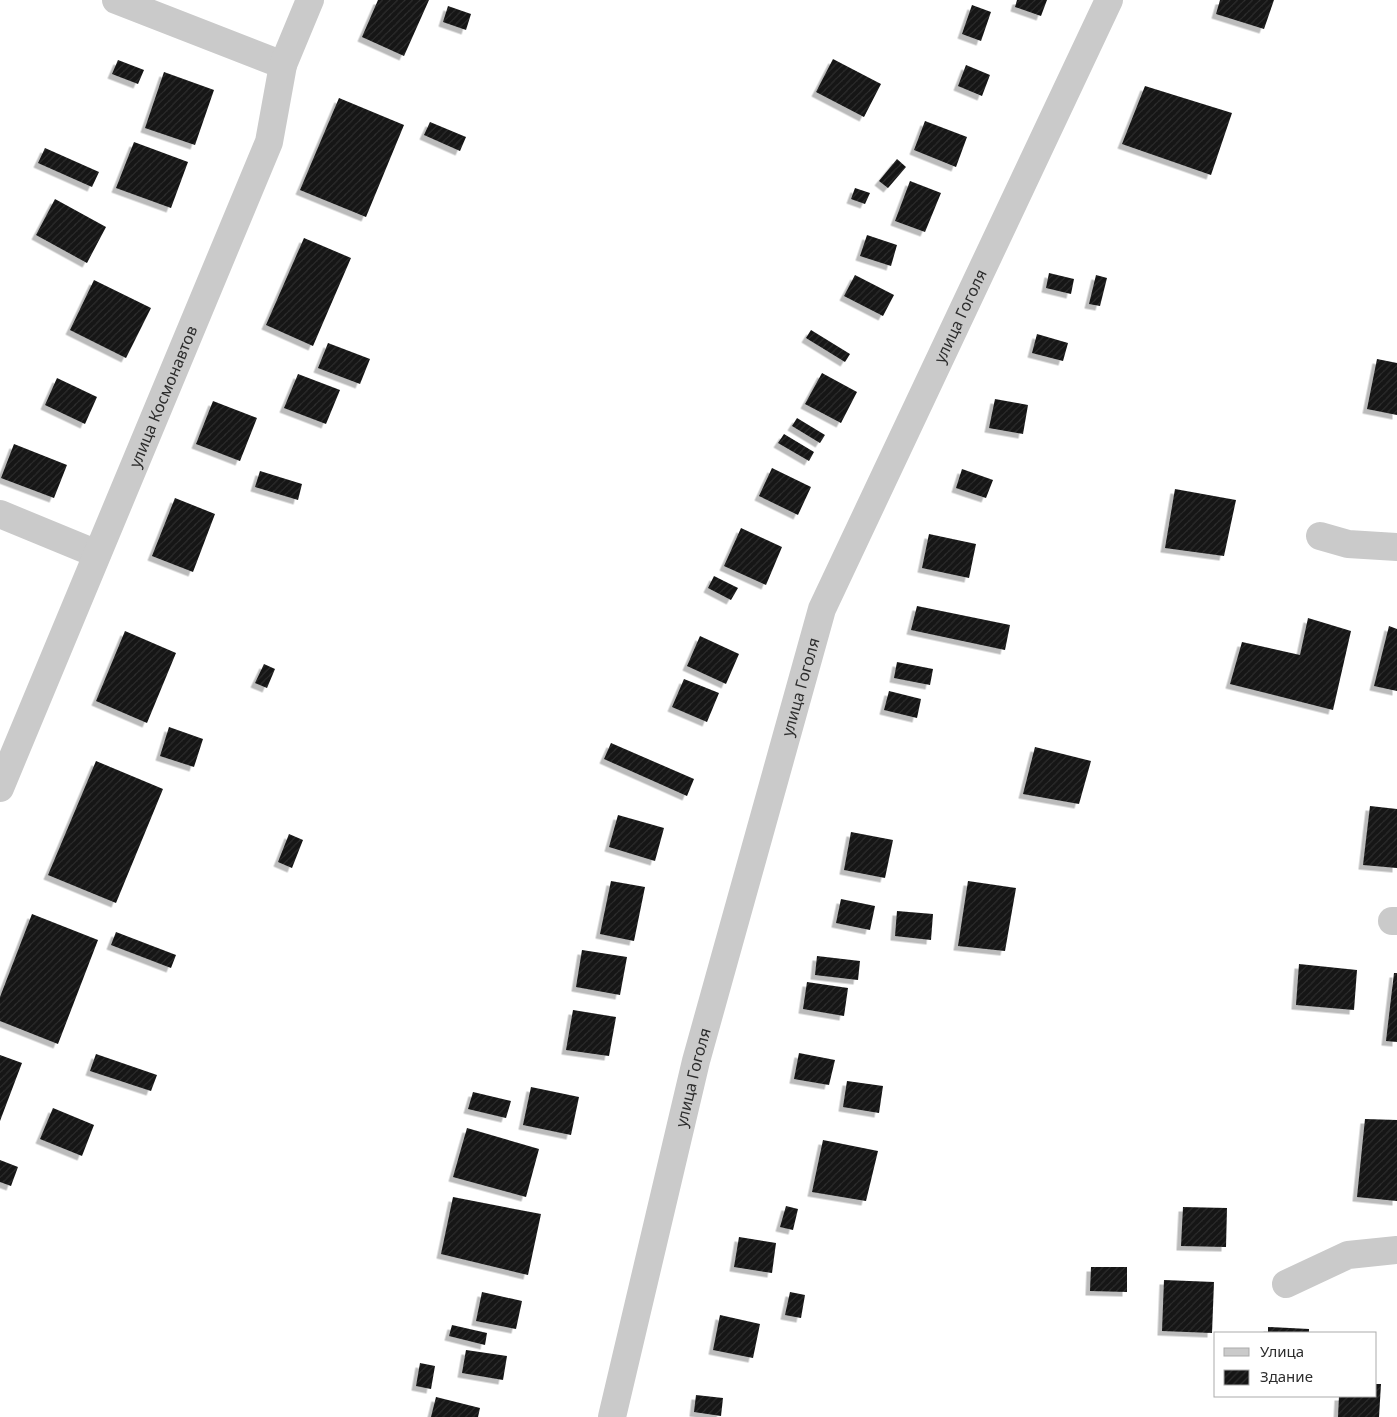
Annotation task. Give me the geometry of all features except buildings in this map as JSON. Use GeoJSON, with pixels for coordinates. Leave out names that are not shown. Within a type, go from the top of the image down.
{"type":"FeatureCollection","features":[{"type":"Feature","properties":{"kind":"street"},"geometry":{"type":"LineString","coordinates":[[116,0],[283,66]]}},
{"type":"Feature","properties":{"kind":"street","name":"улица Космонавтов"},"geometry":{"type":"LineString","coordinates":[[0,788],[269,142],[283,66],[310,0]]}},
{"type":"Feature","properties":{"kind":"street","name":"улица Гоголя"},"geometry":{"type":"LineString","coordinates":[[612,1417],[696,1061],[822,609],[1109,0]]}},
{"type":"Feature","properties":{"kind":"street"},"geometry":{"type":"LineString","coordinates":[[0,514],[97,554]]}},
{"type":"Feature","properties":{"kind":"street"},"geometry":{"type":"LineString","coordinates":[[1320,536],[1348,544],[1397,548]]}},
{"type":"Feature","properties":{"kind":"street"},"geometry":{"type":"LineString","coordinates":[[1286,1284],[1348,1255],[1397,1250]]}}]}
